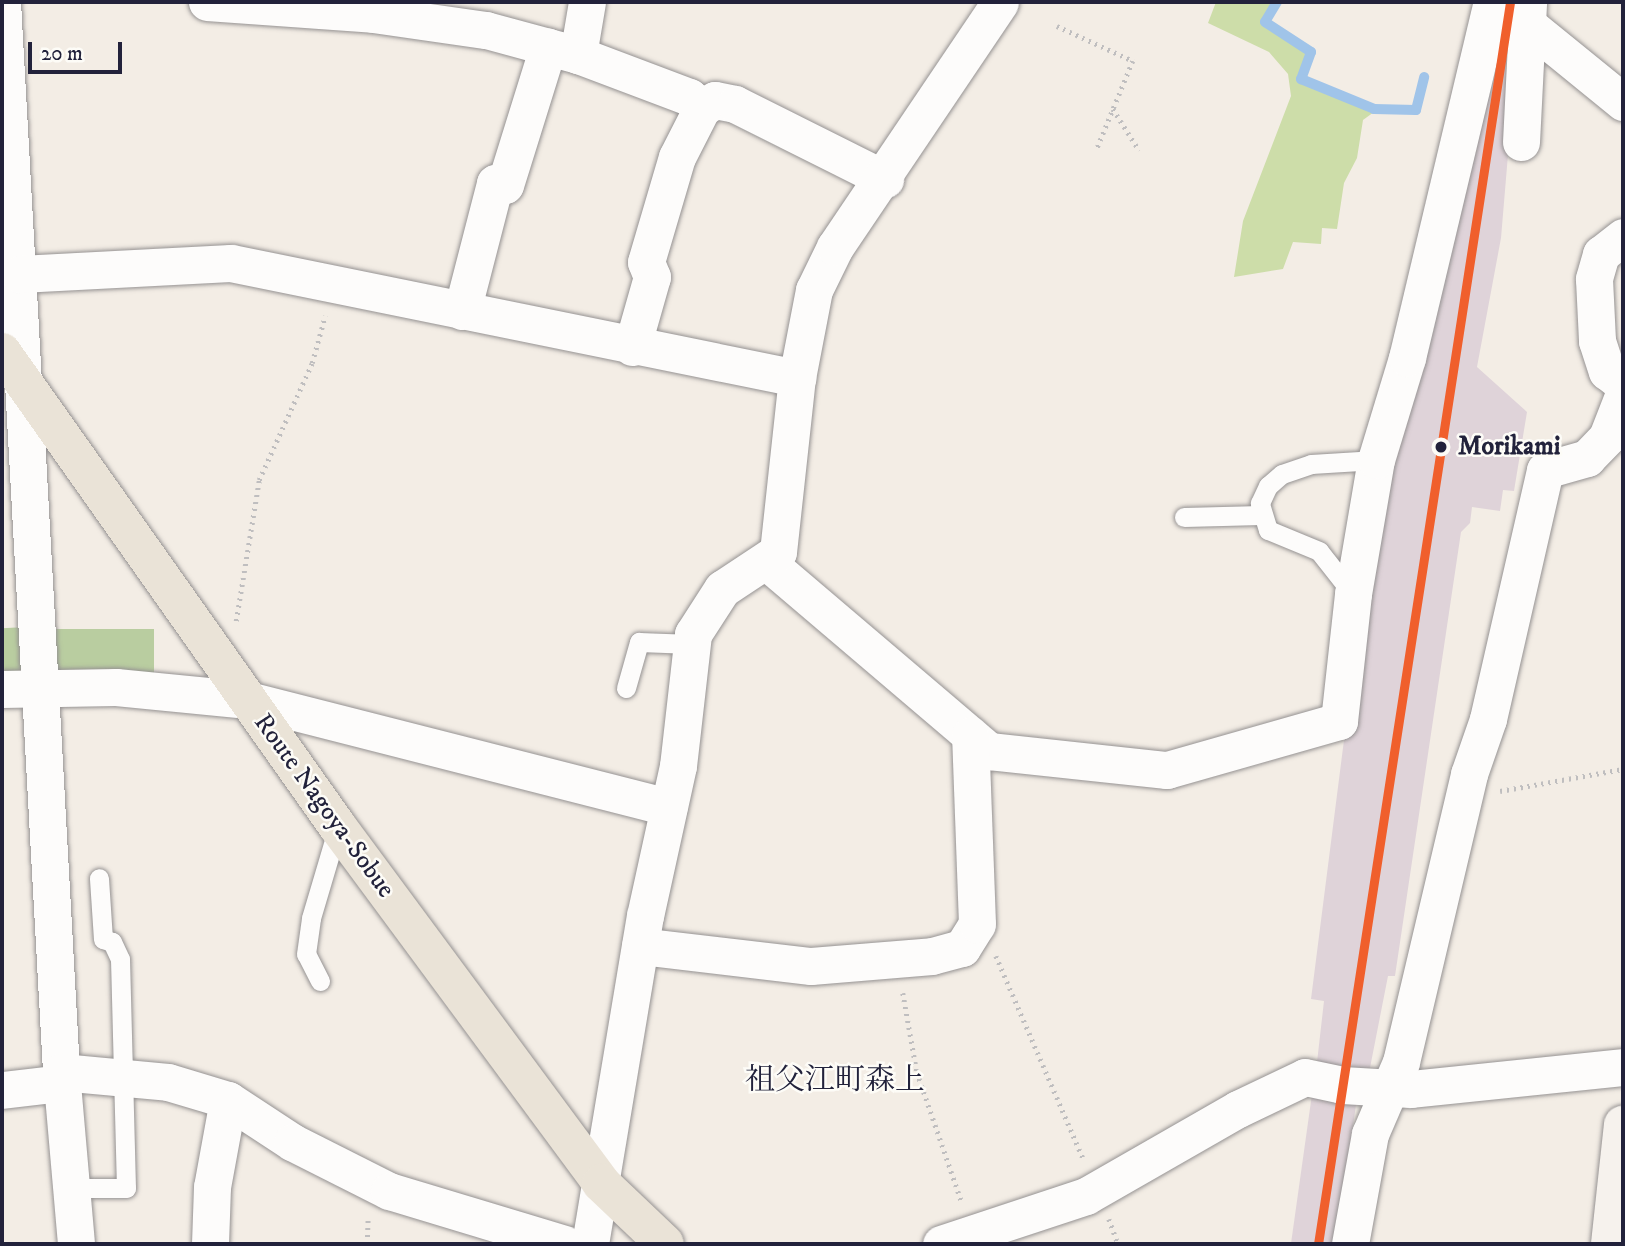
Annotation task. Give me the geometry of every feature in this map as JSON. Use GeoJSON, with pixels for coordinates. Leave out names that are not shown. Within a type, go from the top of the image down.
{"type":"FeatureCollection","features":[{"type":"Feature","properties":{"kind":"main road","name":"Route Nagoya-Sobue"},"geometry":{"type":"LineString","coordinates":[[2,352],[338,827],[601,1183],[665,1244]]}},
{"type":"Feature","properties":{"kind":"main road"},"geometry":{"type":"LineString","coordinates":[[1610,1244],[1619,1204],[1622,1146]]}},
{"type":"Feature","properties":{"kind":"street"},"geometry":{"type":"LineString","coordinates":[[2,2],[62,1077],[76,1244]]}},
{"type":"Feature","properties":{"kind":"street"},"geometry":{"type":"LineString","coordinates":[[207,2],[373,14],[486,30],[563,51],[688,97],[702,108]]}},
{"type":"Feature","properties":{"kind":"street"},"geometry":{"type":"LineString","coordinates":[[462,312],[495,183],[505,186],[587,2]]}},
{"type":"Feature","properties":{"kind":"street"},"geometry":{"type":"LineString","coordinates":[[590,1244],[640,946],[678,766],[692,644],[709,605],[722,589],[767,562],[778,552],[797,378],[814,290],[835,247],[885,179],[1000,2]]}},
{"type":"Feature","properties":{"kind":"street"},"geometry":{"type":"LineString","coordinates":[[767,562],[989,751],[1167,770],[1339,721],[1353,594],[1376,460],[1407,358],[1492,2]]}},
{"type":"Feature","properties":{"kind":"street"},"geometry":{"type":"LineString","coordinates":[[1518,8],[1623,102]]}},
{"type":"Feature","properties":{"kind":"street"},"geometry":{"type":"LineString","coordinates":[[1518,8],[1521,142]]}},
{"type":"Feature","properties":{"kind":"street"},"geometry":{"type":"LineString","coordinates":[[632,346],[652,277],[646,262],[677,157],[702,108],[715,100],[735,104],[885,179]]}},
{"type":"Feature","properties":{"kind":"street"},"geometry":{"type":"LineString","coordinates":[[1623,237],[1601,254],[1594,279],[1597,341],[1607,371],[1623,384]]}},
{"type":"Feature","properties":{"kind":"street"},"geometry":{"type":"LineString","coordinates":[[19,274],[231,263],[797,378]]}},
{"type":"Feature","properties":{"kind":"street"},"geometry":{"type":"LineString","coordinates":[[1350,1244],[1370,1134],[1387,1088],[1401,1062],[1464,798],[1488,719],[1545,470],[1587,458],[1607,437],[1623,396]]}},
{"type":"Feature","properties":{"kind":"street"},"geometry":{"type":"LineString","coordinates":[[2,689],[116,687],[248,700],[669,807]]}},
{"type":"Feature","properties":{"kind":"street"},"geometry":{"type":"LineString","coordinates":[[640,946],[811,966],[932,956],[962,948],[977,918],[970,736]]}},
{"type":"Feature","properties":{"kind":"street"},"geometry":{"type":"LineString","coordinates":[[956,1239],[1098,1189],[1238,1109],[1305,1077],[1387,1088],[1534,1079],[1623,1068]]}},
{"type":"Feature","properties":{"kind":"street"},"geometry":{"type":"LineString","coordinates":[[2,1090],[62,1077],[168,1082],[228,1100],[292,1142],[389,1191],[564,1244]]}},
{"type":"Feature","properties":{"kind":"street"},"geometry":{"type":"LineString","coordinates":[[209,1244],[212,1187],[228,1100]]}},
{"type":"Feature","properties":{"kind":"lane"},"geometry":{"type":"LineString","coordinates":[[1353,594],[1319,551],[1268,530],[1261,515],[1260,503],[1268,486],[1283,474],[1311,464],[1376,460]]}},
{"type":"Feature","properties":{"kind":"lane"},"geometry":{"type":"LineString","coordinates":[[1184,517],[1261,515]]}},
{"type":"Feature","properties":{"kind":"lane"},"geometry":{"type":"LineString","coordinates":[[626,688],[639,642],[692,644]]}},
{"type":"Feature","properties":{"kind":"lane"},"geometry":{"type":"LineString","coordinates":[[320,981],[306,954],[310,918],[338,827]]}},
{"type":"Feature","properties":{"kind":"lane"},"geometry":{"type":"LineString","coordinates":[[71,1188],[126,1188],[126,1078],[120,959],[112,942],[103,940],[99,878]]}},
{"type":"Feature","properties":{"kind":"path"},"geometry":{"type":"LineString","coordinates":[[1057,26],[1133,61],[1096,151]]}},
{"type":"Feature","properties":{"kind":"path"},"geometry":{"type":"LineString","coordinates":[[1113,109],[1139,150]]}},
{"type":"Feature","properties":{"kind":"path"},"geometry":{"type":"LineString","coordinates":[[223,664],[232,643],[259,480],[312,363],[334,285]]}},
{"type":"Feature","properties":{"kind":"path"},"geometry":{"type":"LineString","coordinates":[[1464,798],[1623,769]]}},
{"type":"Feature","properties":{"kind":"path"},"geometry":{"type":"LineString","coordinates":[[977,918],[989,934],[1010,997],[1098,1189],[1118,1244]]}},
{"type":"Feature","properties":{"kind":"path"},"geometry":{"type":"LineString","coordinates":[[896,958],[917,1072],[956,1239]]}},
{"type":"Feature","properties":{"kind":"shaded area"},"geometry":{"type":"Polygon","coordinates":[[[1497,6],[1519,24],[1501,238],[1477,367],[1527,412],[1514,491],[1503,490],[1500,511],[1472,507],[1470,523],[1461,532],[1395,976],[1388,976],[1368,1078],[1316,1071],[1324,1001],[1311,999],[1378,473],[1497,6]]]}},
{"type":"Feature","properties":{"kind":"shaded area"},"geometry":{"type":"Polygon","coordinates":[[[1313,1087],[1358,1093],[1336,1244],[1291,1244],[1313,1087]]]}},
{"type":"Feature","properties":{"kind":"green space"},"geometry":{"type":"Polygon","coordinates":[[[1216,2],[1273,2],[1261,22],[1308,53],[1298,81],[1374,112],[1363,120],[1357,158],[1344,183],[1337,229],[1322,228],[1321,244],[1293,242],[1283,269],[1234,277],[1243,221],[1291,96],[1288,74],[1269,52],[1208,23],[1216,2]]]}},
{"type":"Feature","properties":{"kind":"green space"},"geometry":{"type":"Polygon","coordinates":[[[26,627],[29,682],[5,683],[2,628],[26,627]]]}},
{"type":"Feature","properties":{"kind":"green space"},"geometry":{"type":"Polygon","coordinates":[[[45,629],[154,629],[154,683],[45,683],[45,629]]]}},
{"type":"Feature","properties":{"kind":"waterway"},"geometry":{"type":"LineString","coordinates":[[1277,2],[1265,22],[1311,52],[1301,79],[1374,109],[1416,110],[1424,77]]}},
{"type":"Feature","properties":{"kind":"transit line"},"geometry":{"type":"LineString","coordinates":[[1318,1244],[1510,2]]}},
{"type":"Feature","properties":{"kind":"place","name":"Morikami"},"geometry":{"type":"Point","coordinates":[1441,447]}},
{"type":"Feature","properties":{"kind":"district","name":"祖父江町森上"},"geometry":{"type":"Point","coordinates":[835,1081]}}]}
